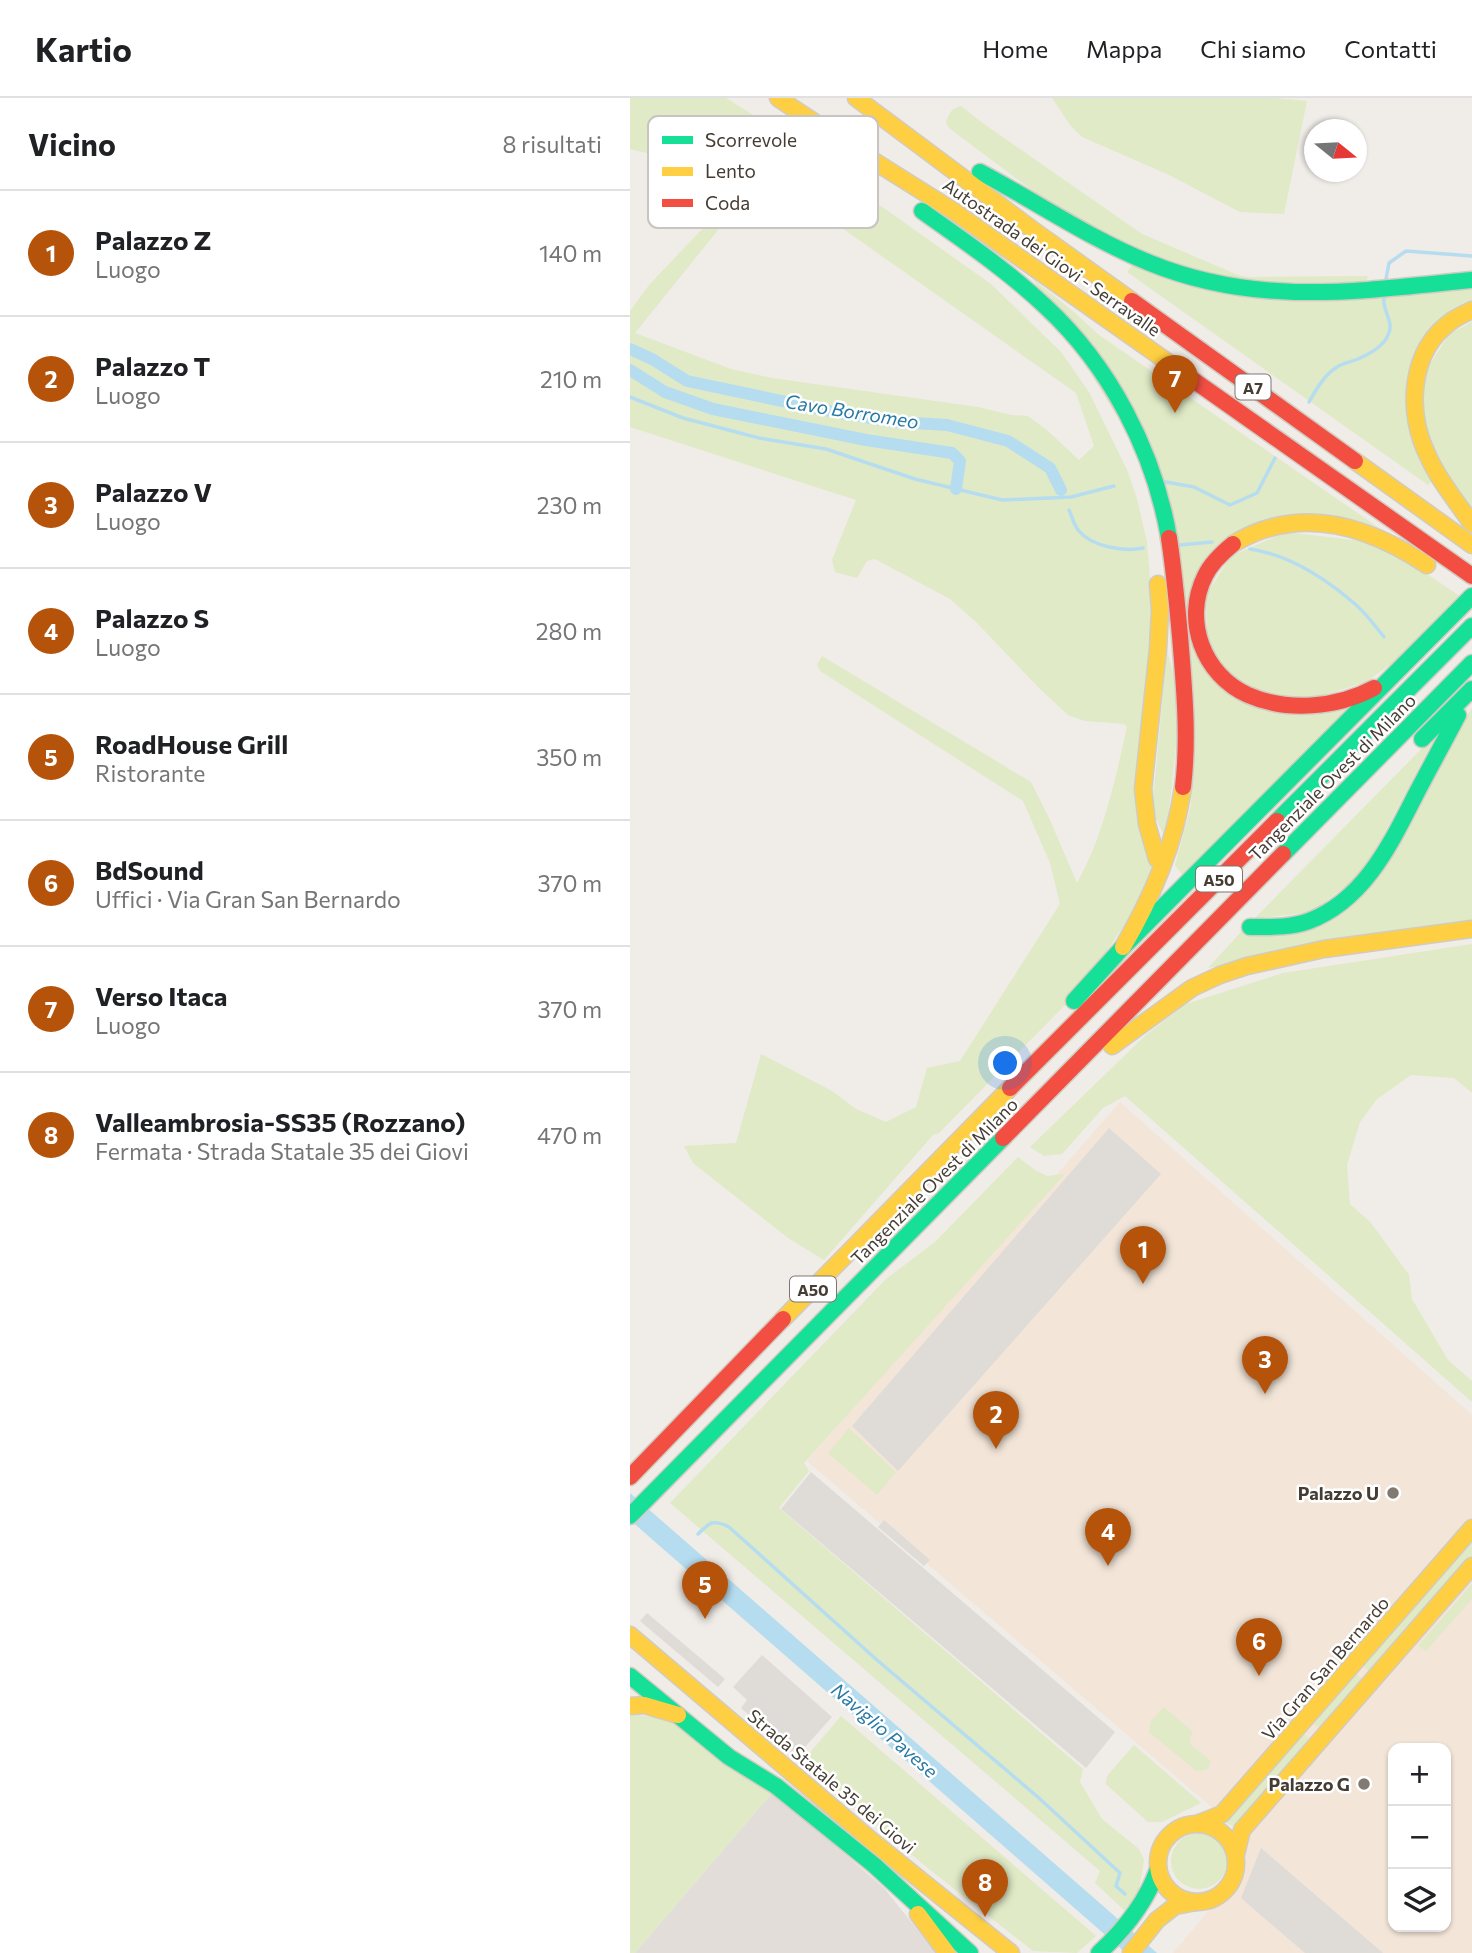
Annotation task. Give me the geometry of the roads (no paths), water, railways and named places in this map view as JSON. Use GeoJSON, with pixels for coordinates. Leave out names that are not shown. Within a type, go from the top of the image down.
{"type":"FeatureCollection","features":[{"type":"Feature","properties":{"kind":"main road","name":"Autostrada dei Giovi - Serravalle"},"geometry":{"type":"LineString","coordinates":[[778,98],[805,116]]}},
{"type":"Feature","properties":{"kind":"main road","name":"Autostrada dei Giovi - Serravalle"},"geometry":{"type":"LineString","coordinates":[[856,98],[1033,230],[1472,545]]}},
{"type":"Feature","properties":{"kind":"main road"},"geometry":{"type":"LineString","coordinates":[[913,139],[984,174],[1103,242],[1146,262],[1192,278],[1237,288],[1311,293],[1472,280]]}},
{"type":"Feature","properties":{"kind":"main road","name":"Autostrada dei Giovi - Serravalle"},"geometry":{"type":"LineString","coordinates":[[878,164],[955,212],[1251,419],[1469,589]]}},
{"type":"Feature","properties":{"kind":"main road"},"geometry":{"type":"LineString","coordinates":[[878,172],[1006,285],[1052,332],[1081,371]]}},
{"type":"Feature","properties":{"kind":"main road"},"geometry":{"type":"LineString","coordinates":[[922,212],[1020,282],[1054,314],[1084,348],[1125,411],[1158,491],[1174,577],[1185,687],[1187,744],[1182,796],[1168,856],[1155,891],[1123,947]]}},
{"type":"Feature","properties":{"kind":"main road","name":"A7"},"geometry":{"type":"LineString","coordinates":[[1033,230],[1121,278],[1404,477]]}},
{"type":"Feature","properties":{"kind":"main road"},"geometry":{"type":"LineString","coordinates":[[1472,310],[1448,323],[1429,344],[1416,376],[1414,410],[1420,438],[1430,462],[1472,524]]}},
{"type":"Feature","properties":{"kind":"main road"},"geometry":{"type":"LineString","coordinates":[[1438,501],[1472,524]]}},
{"type":"Feature","properties":{"kind":"main road"},"geometry":{"type":"LineString","coordinates":[[1396,673],[1367,692],[1347,700],[1327,703],[1274,703],[1240,692],[1214,669],[1201,646],[1196,603],[1204,578],[1222,552],[1245,535],[1272,527],[1317,523],[1339,525],[1376,536],[1394,544],[1440,574]]}},
{"type":"Feature","properties":{"kind":"main road"},"geometry":{"type":"LineString","coordinates":[[1156,556],[1160,610],[1158,649],[1143,789],[1148,835],[1157,859]]}},
{"type":"Feature","properties":{"kind":"main road"},"geometry":{"type":"LineString","coordinates":[[968,1129],[1052,1026],[1123,947],[1453,616],[1469,589]]}},
{"type":"Feature","properties":{"kind":"main road","name":"Tangenziale Ovest di Milano"},"geometry":{"type":"LineString","coordinates":[[630,1477],[968,1129],[1470,627]]}},
{"type":"Feature","properties":{"kind":"main road","name":"Tangenziale Ovest di Milano"},"geometry":{"type":"LineString","coordinates":[[630,1516],[1472,663]]}},
{"type":"Feature","properties":{"kind":"main road"},"geometry":{"type":"LineString","coordinates":[[1413,748],[1472,689]]}},
{"type":"Feature","properties":{"kind":"main road"},"geometry":{"type":"LineString","coordinates":[[1250,927],[1306,922],[1325,914],[1347,899],[1363,883],[1391,842],[1472,689]]}},
{"type":"Feature","properties":{"kind":"main road"},"geometry":{"type":"LineString","coordinates":[[1109,1048],[1296,864]]}},
{"type":"Feature","properties":{"kind":"main road"},"geometry":{"type":"LineString","coordinates":[[1033,1108],[1109,1048],[1192,988],[1220,975],[1324,948],[1472,929]]}},
{"type":"Feature","properties":{"kind":"main road","name":"Via Gran San Bernardo"},"geometry":{"type":"LineString","coordinates":[[1199,1823],[1222,1814],[1472,1528]]}},
{"type":"Feature","properties":{"kind":"main road"},"geometry":{"type":"LineString","coordinates":[[1131,1953],[1157,1920],[1175,1906],[1213,1899],[1228,1888],[1236,1871],[1236,1854],[1242,1830],[1472,1566]]}},
{"type":"Feature","properties":{"kind":"main road","name":"Strada Statale 35 dei Giovi"},"geometry":{"type":"LineString","coordinates":[[630,1635],[883,1850],[1011,1953]]}},
{"type":"Feature","properties":{"kind":"main road"},"geometry":{"type":"LineString","coordinates":[[630,1659],[776,1786],[892,1880],[970,1953]]}},
{"type":"Feature","properties":{"kind":"main road"},"geometry":{"type":"LineString","coordinates":[[630,1676],[729,1757],[776,1786]]}},
{"type":"Feature","properties":{"kind":"main road"},"geometry":{"type":"LineString","coordinates":[[630,1706],[644,1705],[678,1715]]}},
{"type":"Feature","properties":{"kind":"main road"},"geometry":{"type":"LineString","coordinates":[[1100,1952],[1142,1905],[1153,1886],[1160,1850],[1170,1834],[1181,1827],[1199,1823],[1212,1826],[1223,1832],[1236,1854]]}},
{"type":"Feature","properties":{"kind":"main road"},"geometry":{"type":"LineString","coordinates":[[1158,1869],[1165,1886],[1173,1894],[1196,1902]]}},
{"type":"Feature","properties":{"kind":"main road"},"geometry":{"type":"LineString","coordinates":[[892,1880],[947,1953]]}},
{"type":"Feature","properties":{"kind":"water","name":"Naviglio Pavese"},"geometry":{"type":"Polygon","coordinates":[[[630,1493],[1157,1953],[1126,1953],[630,1520],[630,1493]]]}},
{"type":"Feature","properties":{"kind":"waterway"},"geometry":{"type":"LineString","coordinates":[[1386,279],[1389,263],[1406,251],[1472,256]]}},
{"type":"Feature","properties":{"kind":"waterway"},"geometry":{"type":"LineString","coordinates":[[1309,402],[1332,370],[1371,353],[1386,339],[1390,326],[1384,298]]}},
{"type":"Feature","properties":{"kind":"waterway","name":"Cavo Borromeo"},"geometry":{"type":"LineString","coordinates":[[630,349],[687,381],[834,412],[896,422],[947,425],[1008,441],[1050,468],[1061,490]]}},
{"type":"Feature","properties":{"kind":"waterway"},"geometry":{"type":"LineString","coordinates":[[630,370],[665,392],[713,409],[866,440],[952,453],[960,461],[956,489]]}},
{"type":"Feature","properties":{"kind":"waterway"},"geometry":{"type":"LineString","coordinates":[[630,397],[683,418],[759,438],[826,449],[915,479],[1002,500],[1071,497],[1114,486]]}},
{"type":"Feature","properties":{"kind":"waterway"},"geometry":{"type":"LineString","coordinates":[[1166,482],[1194,487],[1230,505],[1257,493],[1275,458]]}},
{"type":"Feature","properties":{"kind":"waterway","name":"Cavo Borromeo"},"geometry":{"type":"LineString","coordinates":[[1069,510],[1077,529],[1092,541],[1118,549],[1143,548]]}},
{"type":"Feature","properties":{"kind":"waterway","name":"Cavo Borromeo"},"geometry":{"type":"LineString","coordinates":[[1179,545],[1212,542]]}},
{"type":"Feature","properties":{"kind":"waterway","name":"Cavo Borromeo"},"geometry":{"type":"LineString","coordinates":[[1250,549],[1279,556],[1319,577],[1344,594],[1384,637]]}},
{"type":"Feature","properties":{"kind":"waterway"},"geometry":{"type":"LineString","coordinates":[[698,1534],[712,1523],[729,1527],[877,1660],[1039,1798],[1120,1873],[1116,1886],[1125,1894]]}},
{"type":"Feature","properties":{"kind":"place","name":"Verso Itaca"},"geometry":{"type":"Point","coordinates":[1175,413]}},
{"type":"Feature","properties":{"kind":"place","name":"Palazzo Z"},"geometry":{"type":"Point","coordinates":[1143,1284]}},
{"type":"Feature","properties":{"kind":"place","name":"Palazzo V"},"geometry":{"type":"Point","coordinates":[1265,1394]}},
{"type":"Feature","properties":{"kind":"place","name":"Palazzo T"},"geometry":{"type":"Point","coordinates":[996,1449]}},
{"type":"Feature","properties":{"kind":"place","name":"Palazzo U"},"geometry":{"type":"Point","coordinates":[1393,1493]}},
{"type":"Feature","properties":{"kind":"place","name":"Palazzo S"},"geometry":{"type":"Point","coordinates":[1108,1566]}},
{"type":"Feature","properties":{"kind":"place","name":"RoadHouse Grill"},"geometry":{"type":"Point","coordinates":[705,1619]}},
{"type":"Feature","properties":{"kind":"place","name":"BdSound"},"geometry":{"type":"Point","coordinates":[1259,1676]}},
{"type":"Feature","properties":{"kind":"place","name":"Palazzo G"},"geometry":{"type":"Point","coordinates":[1364,1784]}},
{"type":"Feature","properties":{"kind":"place","name":"Valleambrosia-SS35 (Rozzano)"},"geometry":{"type":"Point","coordinates":[985,1917]}}]}
